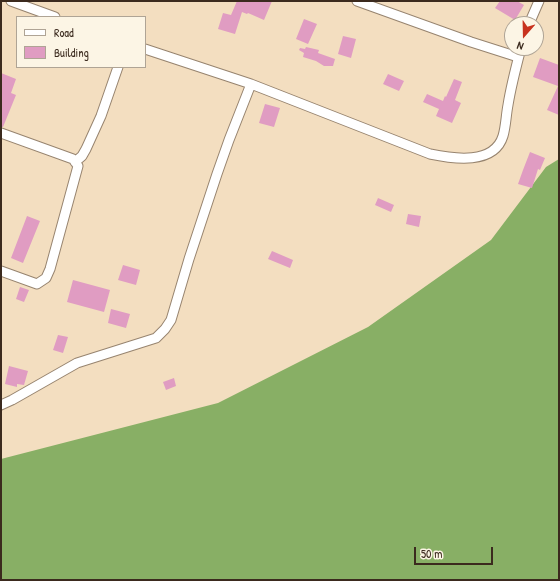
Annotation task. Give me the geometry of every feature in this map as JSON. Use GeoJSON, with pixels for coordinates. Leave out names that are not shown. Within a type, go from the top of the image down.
{"type":"FeatureCollection","features":[{"type":"Feature","properties":{"kind":"street"},"geometry":{"type":"LineString","coordinates":[[11,1],[53,16]]}},
{"type":"Feature","properties":{"kind":"street"},"geometry":{"type":"LineString","coordinates":[[357,1],[471,42],[504,49]]}},
{"type":"Feature","properties":{"kind":"street"},"geometry":{"type":"LineString","coordinates":[[532,16],[539,1]]}},
{"type":"Feature","properties":{"kind":"street"},"geometry":{"type":"LineString","coordinates":[[146,49],[251,84],[430,154],[452,158],[478,157],[495,150],[503,137],[508,105],[519,56]]}},
{"type":"Feature","properties":{"kind":"street"},"geometry":{"type":"LineString","coordinates":[[75,162],[82,156],[101,116],[118,68]]}},
{"type":"Feature","properties":{"kind":"street"},"geometry":{"type":"LineString","coordinates":[[1,405],[77,363],[156,338],[165,329],[170,320],[217,174],[251,84]]}},
{"type":"Feature","properties":{"kind":"street"},"geometry":{"type":"LineString","coordinates":[[1,133],[73,159],[78,166],[50,269],[46,278],[37,284],[1,271]]}},
{"type":"Feature","properties":{"kind":"green space"},"geometry":{"type":"Polygon","coordinates":[[[559,159],[559,580],[1,580],[1,459],[218,403],[368,327],[491,240],[546,167],[559,159]]]}},
{"type":"Feature","properties":{"kind":"building"},"geometry":{"type":"Polygon","coordinates":[[[237,1],[272,1],[264,20],[242,12],[235,34],[218,29],[223,13],[231,15],[237,1]]]}},
{"type":"Feature","properties":{"kind":"building"},"geometry":{"type":"Polygon","coordinates":[[[500,1],[517,1],[524,5],[517,16],[508,16],[495,8],[500,1]]]}},
{"type":"Feature","properties":{"kind":"building"},"geometry":{"type":"Polygon","coordinates":[[[304,19],[317,24],[308,44],[296,39],[304,19]]]}},
{"type":"Feature","properties":{"kind":"building"},"geometry":{"type":"Polygon","coordinates":[[[343,36],[356,39],[351,58],[338,54],[343,36]]]}},
{"type":"Feature","properties":{"kind":"building"},"geometry":{"type":"Polygon","coordinates":[[[306,47],[319,50],[318,53],[335,59],[333,66],[324,66],[316,61],[303,57],[304,53],[299,50],[300,48],[305,49],[306,47]]]}},
{"type":"Feature","properties":{"kind":"building"},"geometry":{"type":"Polygon","coordinates":[[[540,58],[559,65],[559,115],[547,110],[558,86],[533,77],[540,58]]]}},
{"type":"Feature","properties":{"kind":"building"},"geometry":{"type":"Polygon","coordinates":[[[1,73],[16,79],[11,93],[16,95],[3,127],[1,127],[1,73]]]}},
{"type":"Feature","properties":{"kind":"building"},"geometry":{"type":"Polygon","coordinates":[[[388,74],[404,81],[399,91],[383,84],[388,74]]]}},
{"type":"Feature","properties":{"kind":"building"},"geometry":{"type":"Polygon","coordinates":[[[454,79],[462,82],[455,100],[461,103],[452,123],[436,116],[439,109],[423,102],[427,94],[443,101],[454,79]]]}},
{"type":"Feature","properties":{"kind":"building"},"geometry":{"type":"Polygon","coordinates":[[[265,104],[280,108],[274,127],[259,123],[265,104]]]}},
{"type":"Feature","properties":{"kind":"building"},"geometry":{"type":"Polygon","coordinates":[[[530,152],[545,158],[540,170],[538,169],[532,188],[518,184],[530,152]]]}},
{"type":"Feature","properties":{"kind":"building"},"geometry":{"type":"Polygon","coordinates":[[[378,198],[394,205],[391,212],[375,205],[378,198]]]}},
{"type":"Feature","properties":{"kind":"building"},"geometry":{"type":"Polygon","coordinates":[[[408,214],[421,216],[419,227],[406,224],[408,214]]]}},
{"type":"Feature","properties":{"kind":"building"},"geometry":{"type":"Polygon","coordinates":[[[27,216],[40,221],[23,263],[11,258],[27,216]]]}},
{"type":"Feature","properties":{"kind":"building"},"geometry":{"type":"Polygon","coordinates":[[[272,251],[293,260],[290,268],[268,259],[272,251]]]}},
{"type":"Feature","properties":{"kind":"building"},"geometry":{"type":"Polygon","coordinates":[[[123,265],[140,270],[136,285],[118,280],[123,265]]]}},
{"type":"Feature","properties":{"kind":"building"},"geometry":{"type":"Polygon","coordinates":[[[73,280],[110,290],[104,312],[67,302],[73,280]]]}},
{"type":"Feature","properties":{"kind":"building"},"geometry":{"type":"Polygon","coordinates":[[[20,287],[29,290],[24,302],[16,299],[20,287]]]}},
{"type":"Feature","properties":{"kind":"building"},"geometry":{"type":"Polygon","coordinates":[[[111,309],[130,314],[126,328],[108,323],[111,309]]]}},
{"type":"Feature","properties":{"kind":"building"},"geometry":{"type":"Polygon","coordinates":[[[58,335],[68,337],[63,353],[53,350],[58,335]]]}},
{"type":"Feature","properties":{"kind":"building"},"geometry":{"type":"Polygon","coordinates":[[[9,366],[28,371],[24,385],[17,384],[17,387],[5,384],[9,366]]]}},
{"type":"Feature","properties":{"kind":"building"},"geometry":{"type":"Polygon","coordinates":[[[174,378],[176,386],[166,390],[163,382],[174,378]]]}}]}
